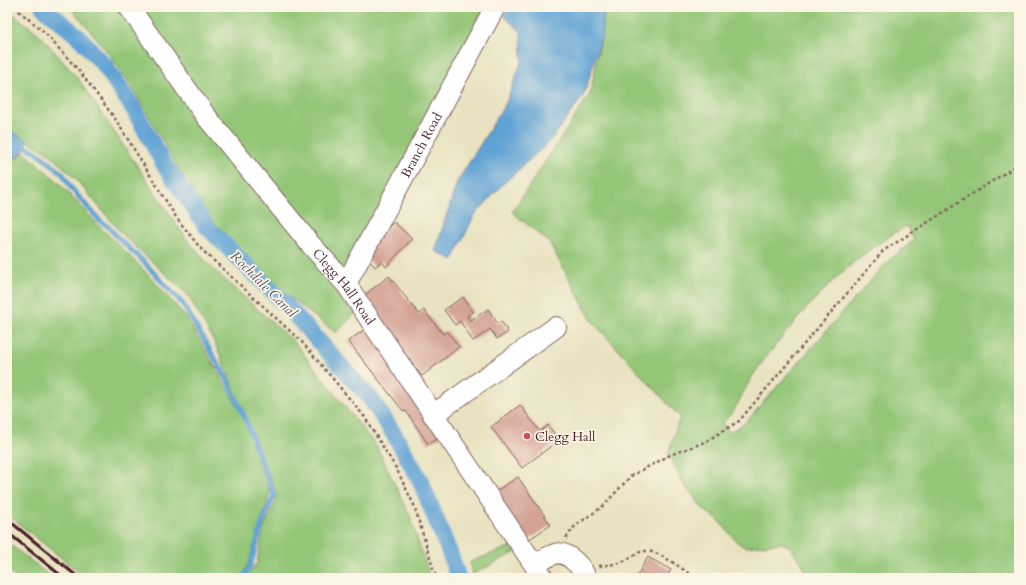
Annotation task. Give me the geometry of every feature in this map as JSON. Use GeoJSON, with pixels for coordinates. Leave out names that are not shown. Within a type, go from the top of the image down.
{"type":"FeatureCollection","features":[{"type":"Feature","properties":{"kind":"street","name":"Clegg Hall Road"},"geometry":{"type":"LineString","coordinates":[[130,7],[205,115],[311,245],[346,284],[539,571]]}},
{"type":"Feature","properties":{"kind":"street","name":"Branch Road"},"geometry":{"type":"LineString","coordinates":[[346,284],[495,7]]}},
{"type":"Feature","properties":{"kind":"street"},"geometry":{"type":"LineString","coordinates":[[433,415],[556,327]]}},
{"type":"Feature","properties":{"kind":"street"},"geometry":{"type":"LineString","coordinates":[[539,571],[555,554],[561,553],[572,559],[585,574]]}},
{"type":"Feature","properties":{"kind":"path"},"geometry":{"type":"LineString","coordinates":[[14,7],[44,32],[80,72],[114,117],[176,217],[201,249],[302,342],[364,416],[396,468],[414,505],[436,578]]}},
{"type":"Feature","properties":{"kind":"path"},"geometry":{"type":"LineString","coordinates":[[561,553],[565,540],[575,526],[602,508],[631,476],[670,455],[705,442],[739,421],[883,251],[1019,164]]}},
{"type":"Feature","properties":{"kind":"path"},"geometry":{"type":"LineString","coordinates":[[585,574],[593,567],[614,565],[627,560],[641,551],[664,557],[690,574],[691,578]]}},
{"type":"Feature","properties":{"kind":"green space"},"geometry":{"type":"Polygon","coordinates":[[[69,7],[123,7],[344,292],[355,314],[336,333],[259,271],[218,229],[184,179],[145,110],[113,59],[96,37],[69,7]]]}},
{"type":"Feature","properties":{"kind":"green space"},"geometry":{"type":"Polygon","coordinates":[[[137,7],[486,7],[351,261],[339,268],[285,208],[137,7]]]}},
{"type":"Feature","properties":{"kind":"green space"},"geometry":{"type":"Polygon","coordinates":[[[604,7],[1019,7],[1019,578],[805,578],[806,573],[802,563],[790,547],[782,543],[745,547],[738,543],[718,520],[703,509],[683,483],[668,453],[680,417],[592,321],[549,242],[512,212],[590,94],[602,33],[604,7]],[[907,226],[884,239],[863,255],[842,272],[823,291],[787,331],[755,372],[736,406],[728,418],[722,423],[730,432],[746,422],[887,262],[914,240],[907,226]]]}},
{"type":"Feature","properties":{"kind":"green space"},"geometry":{"type":"Polygon","coordinates":[[[7,9],[39,34],[79,80],[188,241],[213,269],[294,342],[377,447],[409,514],[430,578],[246,578],[257,563],[264,527],[276,501],[275,488],[261,458],[249,424],[215,343],[187,294],[123,235],[75,178],[47,152],[14,133],[7,132],[7,9]]]}},
{"type":"Feature","properties":{"kind":"green space"},"geometry":{"type":"Polygon","coordinates":[[[24,152],[57,181],[99,226],[140,266],[187,318],[242,414],[270,492],[248,565],[241,578],[86,578],[7,514],[7,161],[19,157],[24,152]]]}},
{"type":"Feature","properties":{"kind":"green space"},"geometry":{"type":"Polygon","coordinates":[[[7,542],[52,578],[16,578],[7,571],[7,542]]]}},
{"type":"Feature","properties":{"kind":"green space"},"geometry":{"type":"Polygon","coordinates":[[[512,546],[516,552],[473,574],[470,562],[512,546]]]}},
{"type":"Feature","properties":{"kind":"water"},"geometry":{"type":"Polygon","coordinates":[[[508,7],[604,7],[602,36],[584,95],[550,141],[503,184],[474,216],[453,260],[435,251],[457,182],[506,103],[522,60],[521,32],[504,16],[508,7]]]}},
{"type":"Feature","properties":{"kind":"water"},"geometry":{"type":"Polygon","coordinates":[[[7,132],[14,133],[28,141],[21,154],[7,161],[7,132]]]}},
{"type":"Feature","properties":{"kind":"building"},"geometry":{"type":"Polygon","coordinates":[[[394,222],[412,239],[386,267],[381,261],[375,267],[366,257],[376,239],[394,222]]]}},
{"type":"Feature","properties":{"kind":"building"},"geometry":{"type":"Polygon","coordinates":[[[389,276],[419,314],[424,310],[443,334],[447,331],[459,347],[422,376],[361,298],[389,276]]]}},
{"type":"Feature","properties":{"kind":"building"},"geometry":{"type":"Polygon","coordinates":[[[463,297],[473,312],[467,316],[470,321],[488,309],[498,324],[501,321],[508,332],[497,339],[490,329],[473,341],[460,321],[455,325],[444,310],[463,297]]]}},
{"type":"Feature","properties":{"kind":"building"},"geometry":{"type":"Polygon","coordinates":[[[367,328],[441,437],[428,444],[406,411],[404,412],[348,341],[367,328]]]}},
{"type":"Feature","properties":{"kind":"building","name":"Clegg Hall"},"geometry":{"type":"Polygon","coordinates":[[[520,405],[540,432],[548,425],[559,440],[522,468],[491,427],[520,405]]]}},
{"type":"Feature","properties":{"kind":"building"},"geometry":{"type":"Polygon","coordinates":[[[518,477],[551,525],[528,540],[495,492],[518,477]]]}},
{"type":"Feature","properties":{"kind":"building"},"geometry":{"type":"Polygon","coordinates":[[[648,557],[671,570],[666,578],[636,578],[648,557]]]}},
{"type":"Feature","properties":{"kind":"waterway","name":"Rochdale Canal"},"geometry":{"type":"LineString","coordinates":[[43,7],[82,40],[105,66],[133,108],[165,166],[206,226],[284,303],[371,399],[397,439],[420,480],[451,556],[458,578]]}},
{"type":"Feature","properties":{"kind":"waterway"},"geometry":{"type":"LineString","coordinates":[[24,146],[35,151],[63,174],[71,188],[101,222],[109,227],[183,304],[228,381],[245,418],[274,495],[262,524],[250,567],[243,578]]}},
{"type":"Feature","properties":{"kind":"railway"},"geometry":{"type":"LineString","coordinates":[[7,519],[79,578]]}},
{"type":"Feature","properties":{"kind":"railway"},"geometry":{"type":"LineString","coordinates":[[7,532],[64,578]]}},
{"type":"Feature","properties":{"kind":"place","name":"Clegg Hall"},"geometry":{"type":"Point","coordinates":[527,436]}}]}
